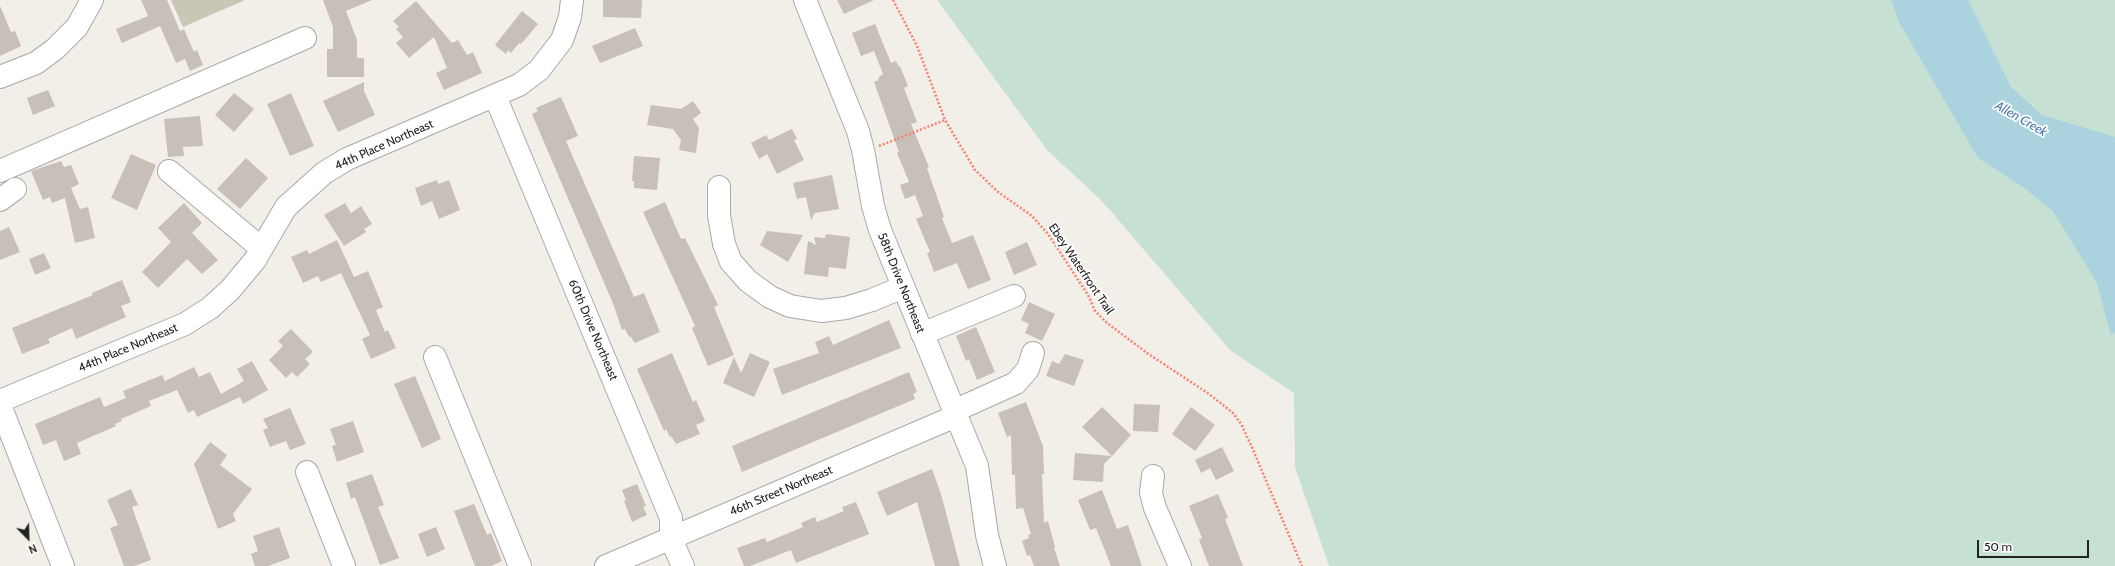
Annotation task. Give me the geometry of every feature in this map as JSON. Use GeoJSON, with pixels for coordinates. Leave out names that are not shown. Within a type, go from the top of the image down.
{"type":"FeatureCollection","features":[{"type":"Feature","properties":{"kind":"street"},"geometry":{"type":"LineString","coordinates":[[0,77],[36,62],[55,49],[77,27],[92,0]]}},
{"type":"Feature","properties":{"kind":"street","name":"44th Place Northeast"},"geometry":{"type":"LineString","coordinates":[[0,401],[185,324],[210,308],[230,290],[255,260],[286,207],[324,173],[347,159],[519,86],[538,70],[562,40],[570,17],[572,0]]}},
{"type":"Feature","properties":{"kind":"street","name":"58th Drive Northeast"},"geometry":{"type":"LineString","coordinates":[[805,0],[858,131],[873,206],[880,230],[902,287],[977,466],[981,485],[987,535],[995,566]]}},
{"type":"Feature","properties":{"kind":"street"},"geometry":{"type":"LineString","coordinates":[[0,171],[305,38]]}},
{"type":"Feature","properties":{"kind":"street","name":"60th Drive Northeast"},"geometry":{"type":"LineString","coordinates":[[494,96],[672,518],[671,539],[683,566]]}},
{"type":"Feature","properties":{"kind":"street"},"geometry":{"type":"LineString","coordinates":[[169,171],[262,248]]}},
{"type":"Feature","properties":{"kind":"street"},"geometry":{"type":"LineString","coordinates":[[718,187],[719,215],[724,244],[731,262],[748,281],[770,297],[790,306],[821,311],[846,308],[872,300],[902,287]]}},
{"type":"Feature","properties":{"kind":"street"},"geometry":{"type":"LineString","coordinates":[[922,334],[1014,296]]}},
{"type":"Feature","properties":{"kind":"street","name":"46th Street Northeast"},"geometry":{"type":"LineString","coordinates":[[606,566],[671,539],[955,413],[1016,383],[1028,369],[1033,353]]}},
{"type":"Feature","properties":{"kind":"street"},"geometry":{"type":"LineString","coordinates":[[435,357],[520,566]]}},
{"type":"Feature","properties":{"kind":"street"},"geometry":{"type":"LineString","coordinates":[[0,405],[63,566]]}},
{"type":"Feature","properties":{"kind":"street"},"geometry":{"type":"LineString","coordinates":[[307,472],[344,566]]}},
{"type":"Feature","properties":{"kind":"street"},"geometry":{"type":"LineString","coordinates":[[1153,476],[1151,493],[1155,508],[1180,566]]}},
{"type":"Feature","properties":{"kind":"path","name":"Ebey Waterfront Trail"},"geometry":{"type":"LineString","coordinates":[[894,0],[917,46],[945,120],[975,170],[998,192],[1032,216],[1048,234],[1081,284],[1095,311],[1107,323],[1146,353],[1209,394],[1233,413],[1241,424],[1251,445],[1302,566]]}},
{"type":"Feature","properties":{"kind":"path"},"geometry":{"type":"LineString","coordinates":[[863,150],[881,145],[945,120]]}},
{"type":"Feature","properties":{"kind":"shaded area"},"geometry":{"type":"Polygon","coordinates":[[[171,0],[245,0],[183,27],[171,0]]]}},
{"type":"Feature","properties":{"kind":"shaded area"},"geometry":{"type":"Polygon","coordinates":[[[937,0],[2115,0],[2115,566],[1329,566],[1295,467],[1294,393],[1230,350],[1102,201],[1047,150],[937,0]]]}},
{"type":"Feature","properties":{"kind":"water","name":"Allen Creek"},"geometry":{"type":"Polygon","coordinates":[[[1891,0],[1968,0],[2011,87],[2042,115],[2115,137],[2115,332],[2111,335],[2097,283],[2053,211],[2023,187],[1978,158],[1900,24],[1891,0]]]}},
{"type":"Feature","properties":{"kind":"building"},"geometry":{"type":"Polygon","coordinates":[[[141,0],[167,0],[180,31],[184,29],[194,52],[197,50],[203,65],[190,71],[185,59],[176,63],[160,26],[122,43],[116,29],[148,16],[141,0]]]}},
{"type":"Feature","properties":{"kind":"building"},"geometry":{"type":"Polygon","coordinates":[[[323,0],[372,0],[346,11],[357,40],[357,58],[364,58],[364,77],[327,77],[327,49],[333,49],[333,27],[323,0]]]}},
{"type":"Feature","properties":{"kind":"building"},"geometry":{"type":"Polygon","coordinates":[[[603,0],[642,0],[641,18],[603,17],[603,0]]]}},
{"type":"Feature","properties":{"kind":"building"},"geometry":{"type":"Polygon","coordinates":[[[837,0],[874,0],[844,14],[837,0]]]}},
{"type":"Feature","properties":{"kind":"building"},"geometry":{"type":"Polygon","coordinates":[[[416,1],[452,43],[458,40],[467,55],[473,52],[482,73],[444,90],[436,73],[447,68],[434,37],[409,58],[396,43],[403,37],[396,29],[399,27],[393,21],[416,1]]]}},
{"type":"Feature","properties":{"kind":"building"},"geometry":{"type":"Polygon","coordinates":[[[0,6],[11,32],[15,31],[21,46],[0,56],[0,6]]]}},
{"type":"Feature","properties":{"kind":"building"},"geometry":{"type":"Polygon","coordinates":[[[522,11],[538,24],[521,44],[519,43],[511,53],[508,50],[506,54],[495,45],[522,11]]]}},
{"type":"Feature","properties":{"kind":"building"},"geometry":{"type":"Polygon","coordinates":[[[875,24],[891,63],[896,61],[899,67],[900,66],[908,86],[904,88],[917,122],[911,124],[929,167],[927,168],[944,217],[942,218],[952,243],[973,235],[991,280],[968,289],[957,263],[934,272],[927,253],[930,252],[916,219],[923,216],[915,195],[905,199],[900,185],[909,182],[897,153],[899,152],[874,82],[879,80],[878,78],[883,74],[874,51],[861,56],[852,33],[875,24]]]}},
{"type":"Feature","properties":{"kind":"building"},"geometry":{"type":"Polygon","coordinates":[[[635,28],[643,46],[600,63],[592,46],[635,28]]]}},
{"type":"Feature","properties":{"kind":"building"},"geometry":{"type":"Polygon","coordinates":[[[364,82],[364,91],[375,115],[338,132],[323,101],[364,82]]]}},
{"type":"Feature","properties":{"kind":"building"},"geometry":{"type":"Polygon","coordinates":[[[48,90],[55,106],[33,115],[27,98],[48,90]]]}},
{"type":"Feature","properties":{"kind":"building"},"geometry":{"type":"Polygon","coordinates":[[[234,93],[254,109],[234,132],[215,115],[234,93]]]}},
{"type":"Feature","properties":{"kind":"building"},"geometry":{"type":"Polygon","coordinates":[[[291,93],[314,146],[290,156],[267,104],[291,93]]]}},
{"type":"Feature","properties":{"kind":"building"},"geometry":{"type":"Polygon","coordinates":[[[561,97],[578,136],[566,141],[634,297],[644,293],[660,332],[635,343],[630,336],[629,337],[625,329],[622,330],[614,306],[532,114],[538,111],[536,108],[561,97]]]}},
{"type":"Feature","properties":{"kind":"building"},"geometry":{"type":"Polygon","coordinates":[[[693,101],[701,113],[693,119],[699,128],[696,153],[679,150],[681,140],[673,129],[647,125],[651,105],[681,109],[693,101]]]}},
{"type":"Feature","properties":{"kind":"building"},"geometry":{"type":"Polygon","coordinates":[[[200,116],[203,146],[183,147],[184,156],[168,157],[164,119],[200,116]]]}},
{"type":"Feature","properties":{"kind":"building"},"geometry":{"type":"Polygon","coordinates":[[[792,129],[797,139],[794,140],[804,160],[777,174],[767,154],[759,159],[751,143],[766,135],[769,140],[792,129]]]}},
{"type":"Feature","properties":{"kind":"building"},"geometry":{"type":"Polygon","coordinates":[[[131,154],[156,165],[137,210],[111,198],[131,154]]]}},
{"type":"Feature","properties":{"kind":"building"},"geometry":{"type":"Polygon","coordinates":[[[634,156],[660,158],[657,190],[634,188],[634,181],[632,181],[634,156]]]}},
{"type":"Feature","properties":{"kind":"building"},"geometry":{"type":"Polygon","coordinates":[[[246,158],[268,178],[240,209],[217,189],[246,158]]]}},
{"type":"Feature","properties":{"kind":"building"},"geometry":{"type":"Polygon","coordinates":[[[61,161],[64,167],[71,165],[79,184],[71,188],[80,209],[88,207],[95,238],[75,243],[65,198],[52,203],[50,197],[43,200],[31,171],[61,161]]]}},
{"type":"Feature","properties":{"kind":"building"},"geometry":{"type":"Polygon","coordinates":[[[832,175],[839,209],[815,213],[811,220],[806,197],[797,199],[793,183],[832,175]]]}},
{"type":"Feature","properties":{"kind":"building"},"geometry":{"type":"Polygon","coordinates":[[[437,180],[438,184],[449,180],[460,210],[439,219],[432,201],[421,206],[415,188],[437,180]]]}},
{"type":"Feature","properties":{"kind":"building"},"geometry":{"type":"Polygon","coordinates":[[[665,202],[681,239],[685,238],[718,305],[714,307],[734,355],[708,366],[692,328],[695,326],[643,212],[665,202]]]}},
{"type":"Feature","properties":{"kind":"building"},"geometry":{"type":"Polygon","coordinates":[[[184,203],[202,223],[192,233],[218,260],[202,274],[187,259],[158,288],[142,272],[171,242],[158,228],[184,203]]]}},
{"type":"Feature","properties":{"kind":"building"},"geometry":{"type":"Polygon","coordinates":[[[345,203],[351,213],[361,206],[372,224],[364,229],[366,232],[344,246],[324,215],[345,203]]]}},
{"type":"Feature","properties":{"kind":"building"},"geometry":{"type":"Polygon","coordinates":[[[9,227],[20,252],[0,260],[0,231],[9,227]]]}},
{"type":"Feature","properties":{"kind":"building"},"geometry":{"type":"Polygon","coordinates":[[[767,231],[803,235],[788,262],[760,245],[767,231]]]}},
{"type":"Feature","properties":{"kind":"building"},"geometry":{"type":"Polygon","coordinates":[[[826,234],[850,237],[846,269],[829,267],[828,277],[804,274],[808,241],[816,245],[814,237],[825,238],[826,234]]]}},
{"type":"Feature","properties":{"kind":"building"},"geometry":{"type":"Polygon","coordinates":[[[337,240],[354,277],[368,271],[383,307],[376,310],[385,332],[388,330],[396,348],[371,359],[362,339],[370,335],[341,273],[321,282],[318,276],[303,283],[291,257],[307,250],[309,254],[337,240]]]}},
{"type":"Feature","properties":{"kind":"building"},"geometry":{"type":"Polygon","coordinates":[[[1027,242],[1037,265],[1014,275],[1005,252],[1027,242]]]}},
{"type":"Feature","properties":{"kind":"building"},"geometry":{"type":"Polygon","coordinates":[[[44,253],[51,268],[35,275],[29,259],[44,253]]]}},
{"type":"Feature","properties":{"kind":"building"},"geometry":{"type":"Polygon","coordinates":[[[122,280],[131,302],[121,306],[126,317],[76,339],[72,328],[48,339],[50,343],[22,354],[12,328],[93,295],[92,293],[122,280]]]}},
{"type":"Feature","properties":{"kind":"building"},"geometry":{"type":"Polygon","coordinates":[[[1029,302],[1055,314],[1042,341],[1025,333],[1029,324],[1021,320],[1029,302]]]}},
{"type":"Feature","properties":{"kind":"building"},"geometry":{"type":"Polygon","coordinates":[[[889,320],[901,348],[782,395],[773,369],[819,353],[815,342],[829,336],[833,345],[889,320]]]}},
{"type":"Feature","properties":{"kind":"building"},"geometry":{"type":"Polygon","coordinates":[[[976,327],[995,372],[977,380],[969,359],[966,361],[956,336],[976,327]]]}},
{"type":"Feature","properties":{"kind":"building"},"geometry":{"type":"Polygon","coordinates":[[[291,329],[313,352],[305,359],[310,364],[297,377],[292,372],[286,378],[269,360],[283,346],[278,341],[291,329]]]}},
{"type":"Feature","properties":{"kind":"building"},"geometry":{"type":"Polygon","coordinates":[[[672,353],[693,402],[696,400],[705,421],[696,425],[700,434],[676,444],[666,429],[664,431],[637,369],[672,353]]]}},
{"type":"Feature","properties":{"kind":"building"},"geometry":{"type":"Polygon","coordinates":[[[750,353],[770,362],[754,397],[723,383],[734,357],[741,373],[750,353]]]}},
{"type":"Feature","properties":{"kind":"building"},"geometry":{"type":"Polygon","coordinates":[[[1065,354],[1084,360],[1074,386],[1046,376],[1052,361],[1059,364],[1065,354]]]}},
{"type":"Feature","properties":{"kind":"building"},"geometry":{"type":"Polygon","coordinates":[[[252,361],[268,390],[243,404],[240,397],[197,417],[194,410],[188,413],[177,390],[149,401],[151,406],[121,419],[122,421],[115,424],[116,426],[77,443],[81,454],[64,461],[56,440],[43,445],[35,424],[100,397],[104,407],[126,398],[123,391],[162,375],[165,381],[194,367],[199,377],[210,372],[221,394],[244,381],[237,369],[252,361]]]}},
{"type":"Feature","properties":{"kind":"building"},"geometry":{"type":"Polygon","coordinates":[[[909,372],[917,392],[913,394],[915,399],[742,472],[732,446],[909,372]]]}},
{"type":"Feature","properties":{"kind":"building"},"geometry":{"type":"Polygon","coordinates":[[[415,376],[441,439],[422,448],[394,384],[415,376]]]}},
{"type":"Feature","properties":{"kind":"building"},"geometry":{"type":"Polygon","coordinates":[[[1026,402],[1043,446],[1044,474],[1042,474],[1044,523],[1048,521],[1060,566],[1034,566],[1030,555],[1027,556],[1022,541],[1029,538],[1028,535],[1031,534],[1023,508],[1016,509],[1015,475],[1012,475],[1011,435],[1007,437],[998,413],[1026,402]]]}},
{"type":"Feature","properties":{"kind":"building"},"geometry":{"type":"Polygon","coordinates":[[[1134,404],[1160,405],[1158,432],[1133,431],[1134,404]]]}},
{"type":"Feature","properties":{"kind":"building"},"geometry":{"type":"Polygon","coordinates":[[[1102,407],[1131,435],[1112,456],[1082,427],[1102,407]]]}},
{"type":"Feature","properties":{"kind":"building"},"geometry":{"type":"Polygon","coordinates":[[[1191,407],[1215,425],[1195,451],[1172,434],[1191,407]]]}},
{"type":"Feature","properties":{"kind":"building"},"geometry":{"type":"Polygon","coordinates":[[[290,408],[306,444],[290,450],[286,441],[270,447],[263,430],[268,428],[263,419],[290,408]]]}},
{"type":"Feature","properties":{"kind":"building"},"geometry":{"type":"Polygon","coordinates":[[[353,421],[364,452],[337,462],[332,446],[336,445],[330,429],[353,421]]]}},
{"type":"Feature","properties":{"kind":"building"},"geometry":{"type":"Polygon","coordinates":[[[210,442],[227,455],[220,465],[252,489],[233,514],[236,521],[218,529],[194,464],[210,442]]]}},
{"type":"Feature","properties":{"kind":"building"},"geometry":{"type":"Polygon","coordinates":[[[1222,447],[1234,471],[1216,480],[1210,468],[1201,473],[1195,460],[1222,447]]]}},
{"type":"Feature","properties":{"kind":"building"},"geometry":{"type":"Polygon","coordinates":[[[1075,453],[1112,456],[1104,464],[1103,482],[1073,480],[1075,453]]]}},
{"type":"Feature","properties":{"kind":"building"},"geometry":{"type":"Polygon","coordinates":[[[932,469],[941,494],[960,566],[935,566],[917,502],[887,516],[877,492],[932,469]]]}},
{"type":"Feature","properties":{"kind":"building"},"geometry":{"type":"Polygon","coordinates":[[[372,474],[384,505],[378,507],[399,558],[380,565],[355,497],[351,499],[346,483],[372,474]]]}},
{"type":"Feature","properties":{"kind":"building"},"geometry":{"type":"Polygon","coordinates":[[[637,484],[646,506],[643,507],[647,515],[632,522],[624,501],[626,500],[622,490],[637,484]]]}},
{"type":"Feature","properties":{"kind":"building"},"geometry":{"type":"Polygon","coordinates":[[[131,489],[138,505],[132,507],[151,560],[134,566],[124,566],[110,528],[118,525],[107,500],[131,489]]]}},
{"type":"Feature","properties":{"kind":"building"},"geometry":{"type":"Polygon","coordinates":[[[1102,490],[1117,529],[1128,525],[1142,566],[1111,566],[1096,528],[1090,530],[1078,500],[1102,490]]]}},
{"type":"Feature","properties":{"kind":"building"},"geometry":{"type":"Polygon","coordinates":[[[1218,494],[1228,518],[1225,519],[1243,566],[1209,566],[1199,540],[1202,538],[1189,506],[1218,494]]]}},
{"type":"Feature","properties":{"kind":"building"},"geometry":{"type":"Polygon","coordinates":[[[856,502],[869,534],[796,563],[791,550],[750,566],[744,566],[737,548],[765,538],[767,542],[803,527],[801,523],[815,517],[817,522],[844,511],[842,507],[856,502]]]}},
{"type":"Feature","properties":{"kind":"building"},"geometry":{"type":"Polygon","coordinates":[[[474,504],[487,535],[491,533],[502,561],[491,566],[475,566],[454,511],[474,504]]]}},
{"type":"Feature","properties":{"kind":"building"},"geometry":{"type":"Polygon","coordinates":[[[279,527],[290,558],[268,566],[255,566],[251,554],[258,551],[253,536],[279,527]]]}},
{"type":"Feature","properties":{"kind":"building"},"geometry":{"type":"Polygon","coordinates":[[[436,527],[445,549],[427,557],[418,534],[436,527]]]}}]}
